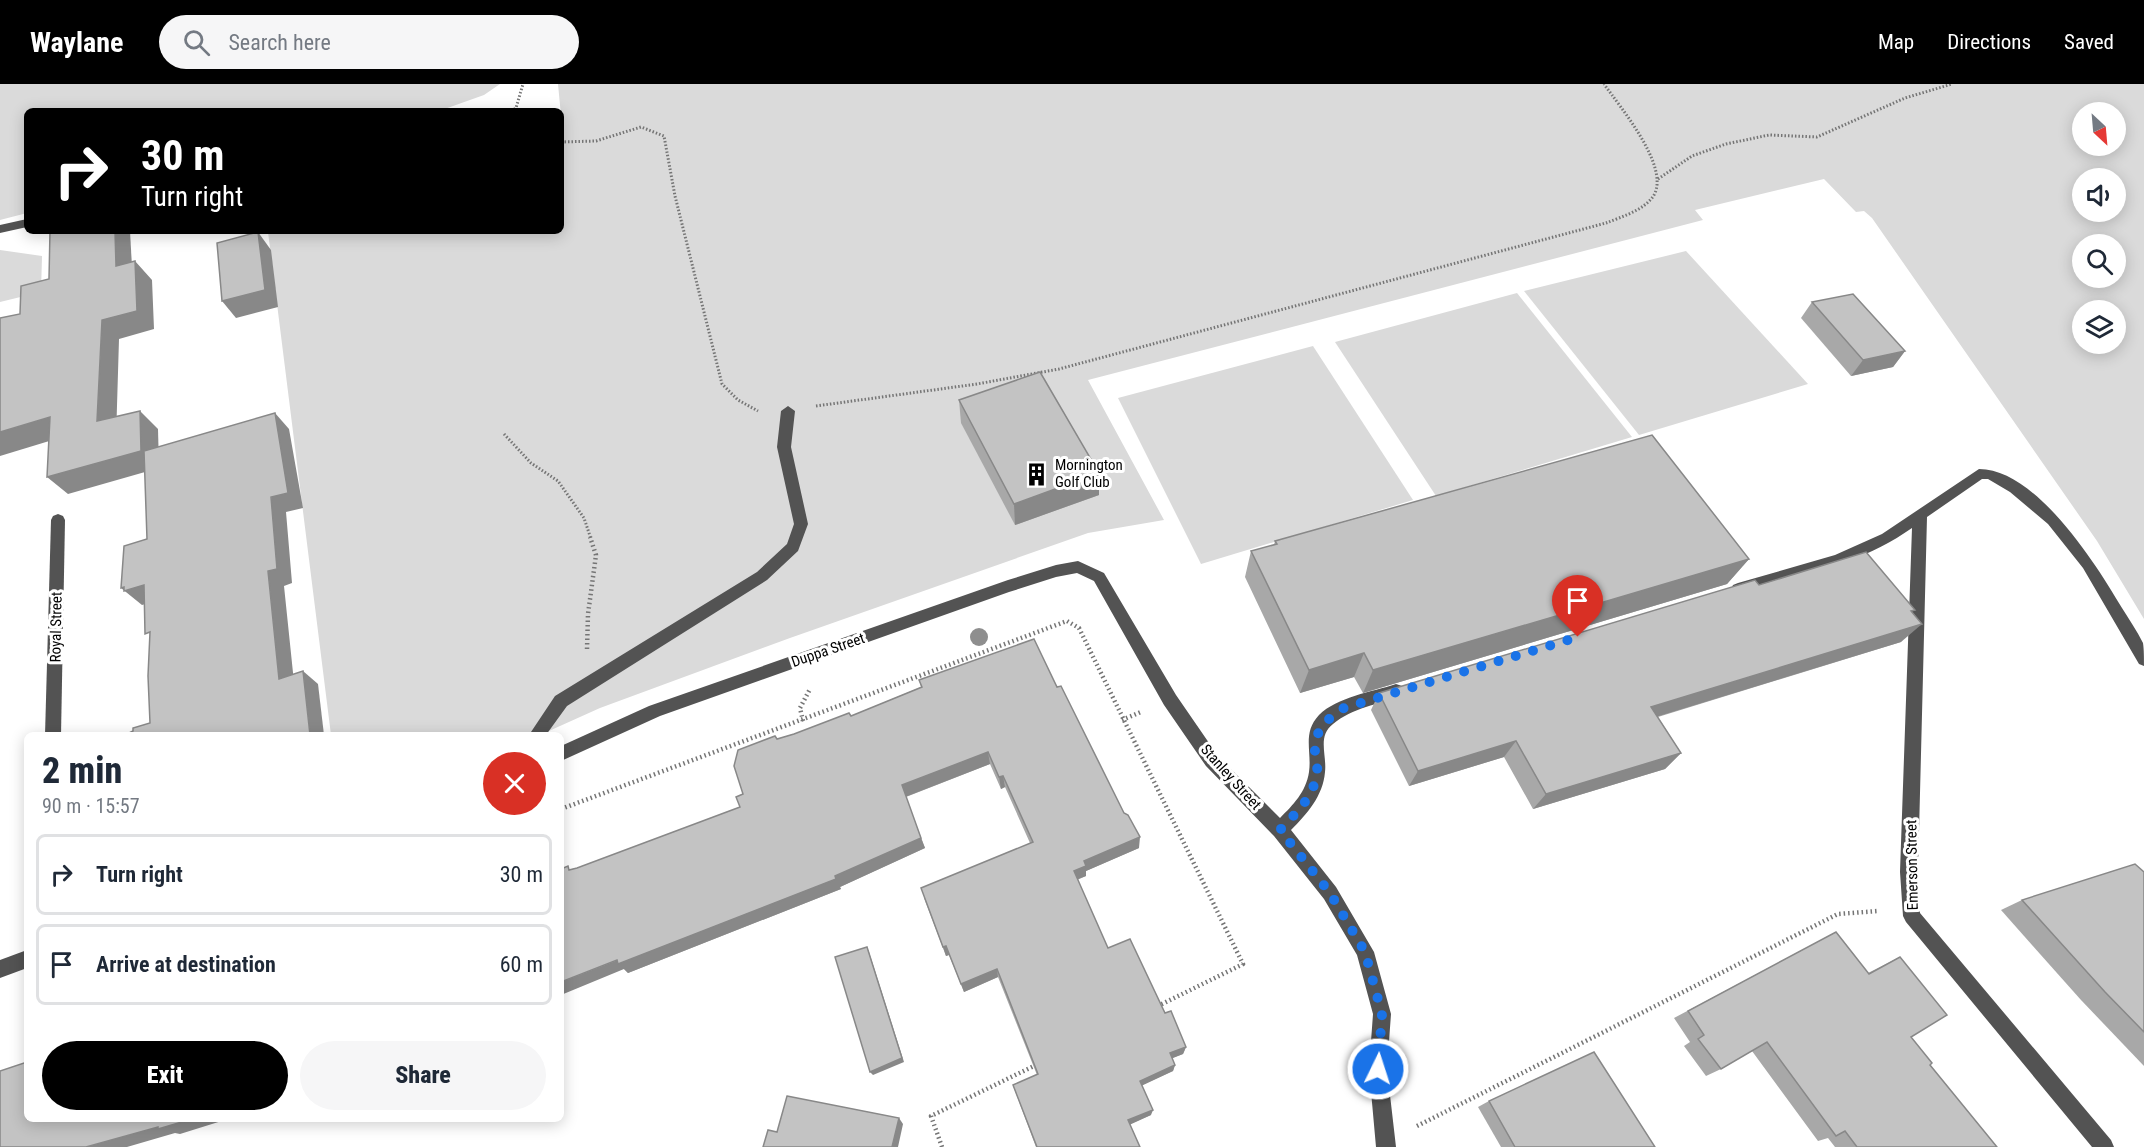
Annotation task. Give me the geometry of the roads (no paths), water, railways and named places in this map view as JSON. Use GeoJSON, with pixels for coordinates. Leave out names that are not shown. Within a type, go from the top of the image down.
{"type":"FeatureCollection","features":[{"type":"Feature","properties":{"kind":"street"},"geometry":{"type":"LineString","coordinates":[[0,229],[24,224]]}},
{"type":"Feature","properties":{"kind":"street"},"geometry":{"type":"LineString","coordinates":[[539,732],[561,701],[762,576],[793,547],[801,524],[784,447],[788,411]]}},
{"type":"Feature","properties":{"kind":"street"},"geometry":{"type":"LineString","coordinates":[[1721,594],[1838,560],[1887,538],[1979,474],[1990,474],[2015,488],[2053,520],[2088,564],[2144,659]]}},
{"type":"Feature","properties":{"kind":"street","name":"Emerson Street"},"geometry":{"type":"LineString","coordinates":[[1920,514],[1909,872],[1912,916],[2104,1147]]}},
{"type":"Feature","properties":{"kind":"street","name":"Royal Street"},"geometry":{"type":"LineString","coordinates":[[53,732],[58,520]]}},
{"type":"Feature","properties":{"kind":"street","name":"Duppa Street"},"geometry":{"type":"LineString","coordinates":[[564,753],[655,711],[1056,571],[1078,567],[1099,578]]}},
{"type":"Feature","properties":{"kind":"street","name":"Stanley Street"},"geometry":{"type":"LineString","coordinates":[[1099,578],[1170,700],[1212,761],[1280,830],[1330,893],[1365,952],[1382,1014],[1378,1069],[1386,1146]]}},
{"type":"Feature","properties":{"kind":"street"},"geometry":{"type":"LineString","coordinates":[[1280,830],[1307,802],[1317,772],[1316,734],[1325,720],[1344,708],[1414,685]]}},
{"type":"Feature","properties":{"kind":"street"},"geometry":{"type":"LineString","coordinates":[[0,969],[24,960]]}},
{"type":"Feature","properties":{"kind":"place","name":"Mornington Golf Club"},"geometry":{"type":"Point","coordinates":[1037,474]}}]}
